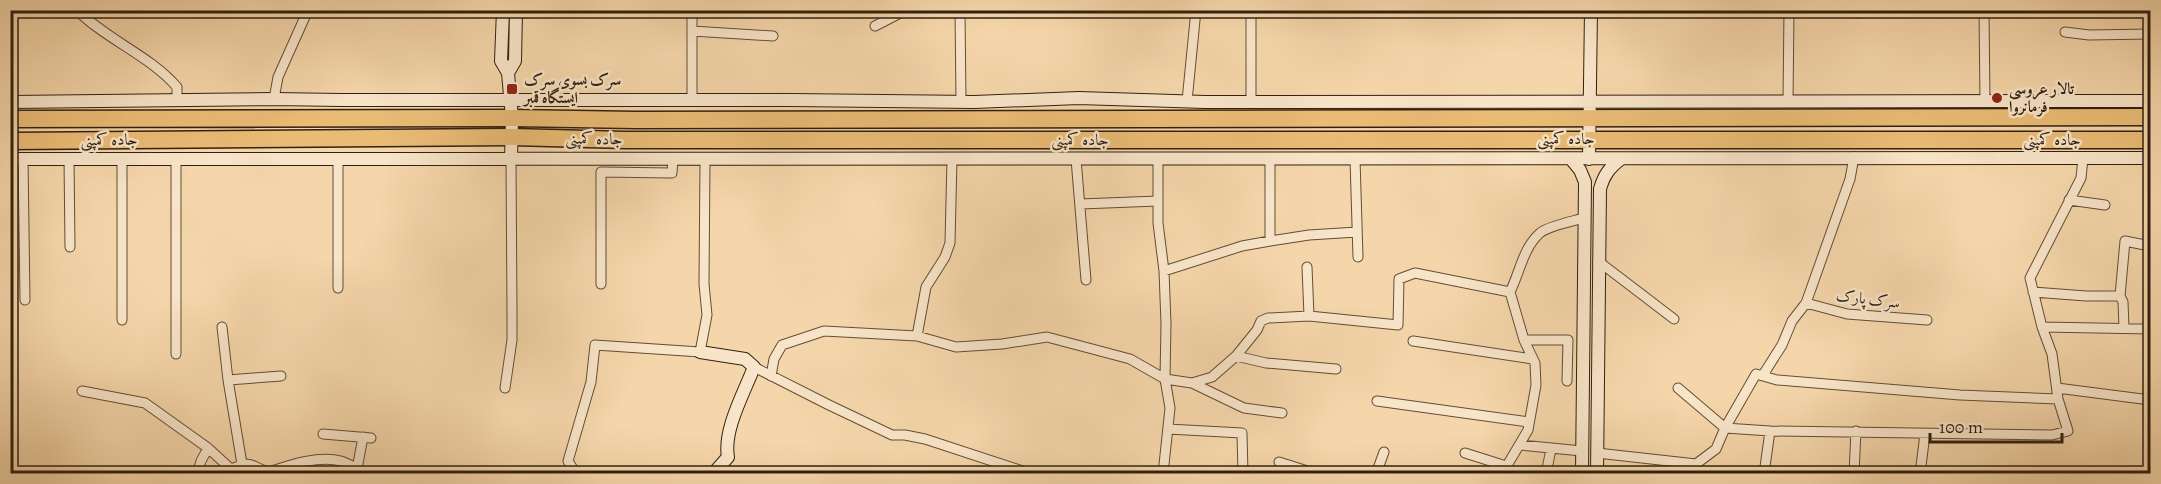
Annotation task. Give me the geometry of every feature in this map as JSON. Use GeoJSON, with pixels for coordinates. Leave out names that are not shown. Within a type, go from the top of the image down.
{"type":"FeatureCollection","features":[{"type":"Feature","properties":{"kind":"highway","name":"جاده کمپنی"},"geometry":{"type":"LineString","coordinates":[[10,119],[511,109],[659,120],[1590,109],[1754,119],[2151,117]]}},
{"type":"Feature","properties":{"kind":"highway","name":"جاده کمپنی"},"geometry":{"type":"LineString","coordinates":[[10,141],[512,137],[625,140],[2151,140]]}},
{"type":"Feature","properties":{"kind":"highway"},"geometry":{"type":"LineString","coordinates":[[1796,158],[1797,141]]}},
{"type":"Feature","properties":{"kind":"street"},"geometry":{"type":"LineString","coordinates":[[77,10],[89,22],[164,71],[177,87],[177,101]]}},
{"type":"Feature","properties":{"kind":"street"},"geometry":{"type":"LineString","coordinates":[[274,99],[278,77],[308,10]]}},
{"type":"Feature","properties":{"kind":"street"},"geometry":{"type":"LineString","coordinates":[[503,10],[501,61],[508,73],[512,137],[512,340],[505,388]]}},
{"type":"Feature","properties":{"kind":"street"},"geometry":{"type":"LineString","coordinates":[[508,73],[514,61],[516,12],[544,10]]}},
{"type":"Feature","properties":{"kind":"street"},"geometry":{"type":"LineString","coordinates":[[692,10],[692,100]]}},
{"type":"Feature","properties":{"kind":"street"},"geometry":{"type":"LineString","coordinates":[[960,10],[961,102]]}},
{"type":"Feature","properties":{"kind":"street"},"geometry":{"type":"LineString","coordinates":[[1187,101],[1196,10]]}},
{"type":"Feature","properties":{"kind":"street"},"geometry":{"type":"LineString","coordinates":[[1251,10],[1251,101]]}},
{"type":"Feature","properties":{"kind":"street"},"geometry":{"type":"LineString","coordinates":[[1589,159],[1591,10]]}},
{"type":"Feature","properties":{"kind":"street"},"geometry":{"type":"LineString","coordinates":[[1788,102],[1789,10]]}},
{"type":"Feature","properties":{"kind":"street"},"geometry":{"type":"LineString","coordinates":[[1817,10],[1859,13],[1891,10]]}},
{"type":"Feature","properties":{"kind":"street"},"geometry":{"type":"LineString","coordinates":[[1984,10],[1985,102]]}},
{"type":"Feature","properties":{"kind":"street"},"geometry":{"type":"LineString","coordinates":[[875,26],[900,11]]}},
{"type":"Feature","properties":{"kind":"street"},"geometry":{"type":"LineString","coordinates":[[692,31],[773,36]]}},
{"type":"Feature","properties":{"kind":"street"},"geometry":{"type":"LineString","coordinates":[[2065,32],[2089,35],[2151,34]]}},
{"type":"Feature","properties":{"kind":"street"},"geometry":{"type":"LineString","coordinates":[[10,102],[274,99],[511,109],[692,100],[961,102],[1079,98],[1590,109],[1788,102],[2151,101]]}},
{"type":"Feature","properties":{"kind":"street"},"geometry":{"type":"LineString","coordinates":[[122,158],[122,320]]}},
{"type":"Feature","properties":{"kind":"street"},"geometry":{"type":"LineString","coordinates":[[176,158],[176,354]]}},
{"type":"Feature","properties":{"kind":"street"},"geometry":{"type":"LineString","coordinates":[[338,158],[338,288]]}},
{"type":"Feature","properties":{"kind":"street"},"geometry":{"type":"LineString","coordinates":[[1763,375],[1782,345],[1792,321],[1806,303],[1850,179],[1854,158]]}},
{"type":"Feature","properties":{"kind":"street"},"geometry":{"type":"LineString","coordinates":[[1678,388],[1725,428],[1924,434],[1946,432],[2052,435],[2068,431],[2058,399],[2052,354],[2042,327],[2031,278],[2081,178],[2083,158]]}},
{"type":"Feature","properties":{"kind":"street"},"geometry":{"type":"LineString","coordinates":[[25,300],[17,159],[2151,158]]}},
{"type":"Feature","properties":{"kind":"street"},"geometry":{"type":"LineString","coordinates":[[69,159],[70,247]]}},
{"type":"Feature","properties":{"kind":"street"},"geometry":{"type":"LineString","coordinates":[[601,284],[602,172],[672,173],[673,159]]}},
{"type":"Feature","properties":{"kind":"street"},"geometry":{"type":"LineString","coordinates":[[700,352],[707,315],[704,284],[705,159]]}},
{"type":"Feature","properties":{"kind":"street"},"geometry":{"type":"LineString","coordinates":[[917,336],[926,287],[945,257],[950,243],[952,159]]}},
{"type":"Feature","properties":{"kind":"street"},"geometry":{"type":"LineString","coordinates":[[1076,159],[1086,280]]}},
{"type":"Feature","properties":{"kind":"street"},"geometry":{"type":"LineString","coordinates":[[1158,159],[1158,223],[1167,324],[1165,380],[1170,408],[1163,474]]}},
{"type":"Feature","properties":{"kind":"street"},"geometry":{"type":"LineString","coordinates":[[1270,159],[1270,241]]}},
{"type":"Feature","properties":{"kind":"street"},"geometry":{"type":"LineString","coordinates":[[1355,159],[1358,257]]}},
{"type":"Feature","properties":{"kind":"street"},"geometry":{"type":"LineString","coordinates":[[1571,159],[1580,170],[1585,182],[1582,474]]}},
{"type":"Feature","properties":{"kind":"street"},"geometry":{"type":"LineString","coordinates":[[1597,474],[1600,189],[1610,168],[1621,159]]}},
{"type":"Feature","properties":{"kind":"street"},"geometry":{"type":"LineString","coordinates":[[2069,200],[2105,205]]}},
{"type":"Feature","properties":{"kind":"street"},"geometry":{"type":"LineString","coordinates":[[1080,204],[1158,201]]}},
{"type":"Feature","properties":{"kind":"street"},"geometry":{"type":"LineString","coordinates":[[1465,453],[1504,470],[1520,445],[1529,422],[1536,386],[1533,359],[1524,340],[1510,292],[1523,257],[1541,232],[1584,218]]}},
{"type":"Feature","properties":{"kind":"street"},"geometry":{"type":"LineString","coordinates":[[1164,271],[1242,246],[1310,235],[1357,232]]}},
{"type":"Feature","properties":{"kind":"street"},"geometry":{"type":"LineString","coordinates":[[2124,328],[2123,302],[2120,296],[2125,241],[2151,246]]}},
{"type":"Feature","properties":{"kind":"street"},"geometry":{"type":"LineString","coordinates":[[1598,261],[1674,319]]}},
{"type":"Feature","properties":{"kind":"street"},"geometry":{"type":"LineString","coordinates":[[1307,267],[1308,316]]}},
{"type":"Feature","properties":{"kind":"street"},"geometry":{"type":"LineString","coordinates":[[1192,383],[1212,377],[1236,356],[1262,321],[1268,318],[1308,316],[1398,325],[1400,279],[1415,273],[1510,292]]}},
{"type":"Feature","properties":{"kind":"street"},"geometry":{"type":"LineString","coordinates":[[2033,292],[2120,296]]}},
{"type":"Feature","properties":{"kind":"street","name":"سرک پارک"},"geometry":{"type":"LineString","coordinates":[[1806,303],[1847,314],[1927,320]]}},
{"type":"Feature","properties":{"kind":"street"},"geometry":{"type":"LineString","coordinates":[[222,327],[242,464]]}},
{"type":"Feature","properties":{"kind":"street"},"geometry":{"type":"LineString","coordinates":[[2042,327],[2151,329]]}},
{"type":"Feature","properties":{"kind":"street"},"geometry":{"type":"LineString","coordinates":[[771,376],[774,359],[782,345],[824,331],[917,336],[956,347],[1002,344],[1047,337],[1130,359],[1165,380],[1192,383],[1244,408],[1282,413]]}},
{"type":"Feature","properties":{"kind":"street"},"geometry":{"type":"LineString","coordinates":[[1524,340],[1568,340],[1567,381]]}},
{"type":"Feature","properties":{"kind":"street"},"geometry":{"type":"LineString","coordinates":[[1413,341],[1533,359]]}},
{"type":"Feature","properties":{"kind":"street"},"geometry":{"type":"LineString","coordinates":[[572,474],[573,469],[568,462],[591,382],[595,345],[700,352],[745,359],[771,376],[892,435],[905,435],[925,440],[1032,474]]}},
{"type":"Feature","properties":{"kind":"street"},"geometry":{"type":"LineString","coordinates":[[1236,356],[1266,363],[1336,369]]}},
{"type":"Feature","properties":{"kind":"street"},"geometry":{"type":"LineString","coordinates":[[713,474],[728,457],[726,445],[728,432],[754,367]]}},
{"type":"Feature","properties":{"kind":"street"},"geometry":{"type":"LineString","coordinates":[[1597,453],[1696,464],[1716,449],[1725,428],[1756,374],[1777,380],[1960,395],[2058,399]]}},
{"type":"Feature","properties":{"kind":"street"},"geometry":{"type":"LineString","coordinates":[[228,380],[281,376]]}},
{"type":"Feature","properties":{"kind":"street"},"geometry":{"type":"LineString","coordinates":[[2057,388],[2151,400]]}},
{"type":"Feature","properties":{"kind":"street"},"geometry":{"type":"LineString","coordinates":[[82,391],[145,403],[208,447],[226,467],[231,469],[242,464],[253,464],[269,472],[293,464],[327,460],[341,461],[368,474]]}},
{"type":"Feature","properties":{"kind":"street"},"geometry":{"type":"LineString","coordinates":[[1377,401],[1529,422]]}},
{"type":"Feature","properties":{"kind":"street"},"geometry":{"type":"LineString","coordinates":[[1168,429],[1242,433],[1243,474]]}},
{"type":"Feature","properties":{"kind":"street"},"geometry":{"type":"LineString","coordinates":[[1764,474],[1770,431]]}},
{"type":"Feature","properties":{"kind":"street"},"geometry":{"type":"LineString","coordinates":[[1854,474],[1856,431]]}},
{"type":"Feature","properties":{"kind":"street"},"geometry":{"type":"LineString","coordinates":[[323,434],[367,437],[357,469]]}},
{"type":"Feature","properties":{"kind":"street"},"geometry":{"type":"LineString","coordinates":[[1920,474],[1924,434]]}},
{"type":"Feature","properties":{"kind":"street"},"geometry":{"type":"LineString","coordinates":[[1520,445],[1582,451]]}},
{"type":"Feature","properties":{"kind":"street"},"geometry":{"type":"LineString","coordinates":[[197,474],[208,447]]}},
{"type":"Feature","properties":{"kind":"street"},"geometry":{"type":"LineString","coordinates":[[1546,474],[1551,449]]}},
{"type":"Feature","properties":{"kind":"street"},"geometry":{"type":"LineString","coordinates":[[1376,474],[1384,452]]}},
{"type":"Feature","properties":{"kind":"street"},"geometry":{"type":"LineString","coordinates":[[1279,462],[1317,474]]}},
{"type":"Feature","properties":{"kind":"place","name":"سرک بسوی سرک ایستگاه قمبر"},"geometry":{"type":"Point","coordinates":[512,89]}},
{"type":"Feature","properties":{"kind":"place","name":"تالار عروسی فرمانروا"},"geometry":{"type":"Point","coordinates":[1997,98]}}]}
